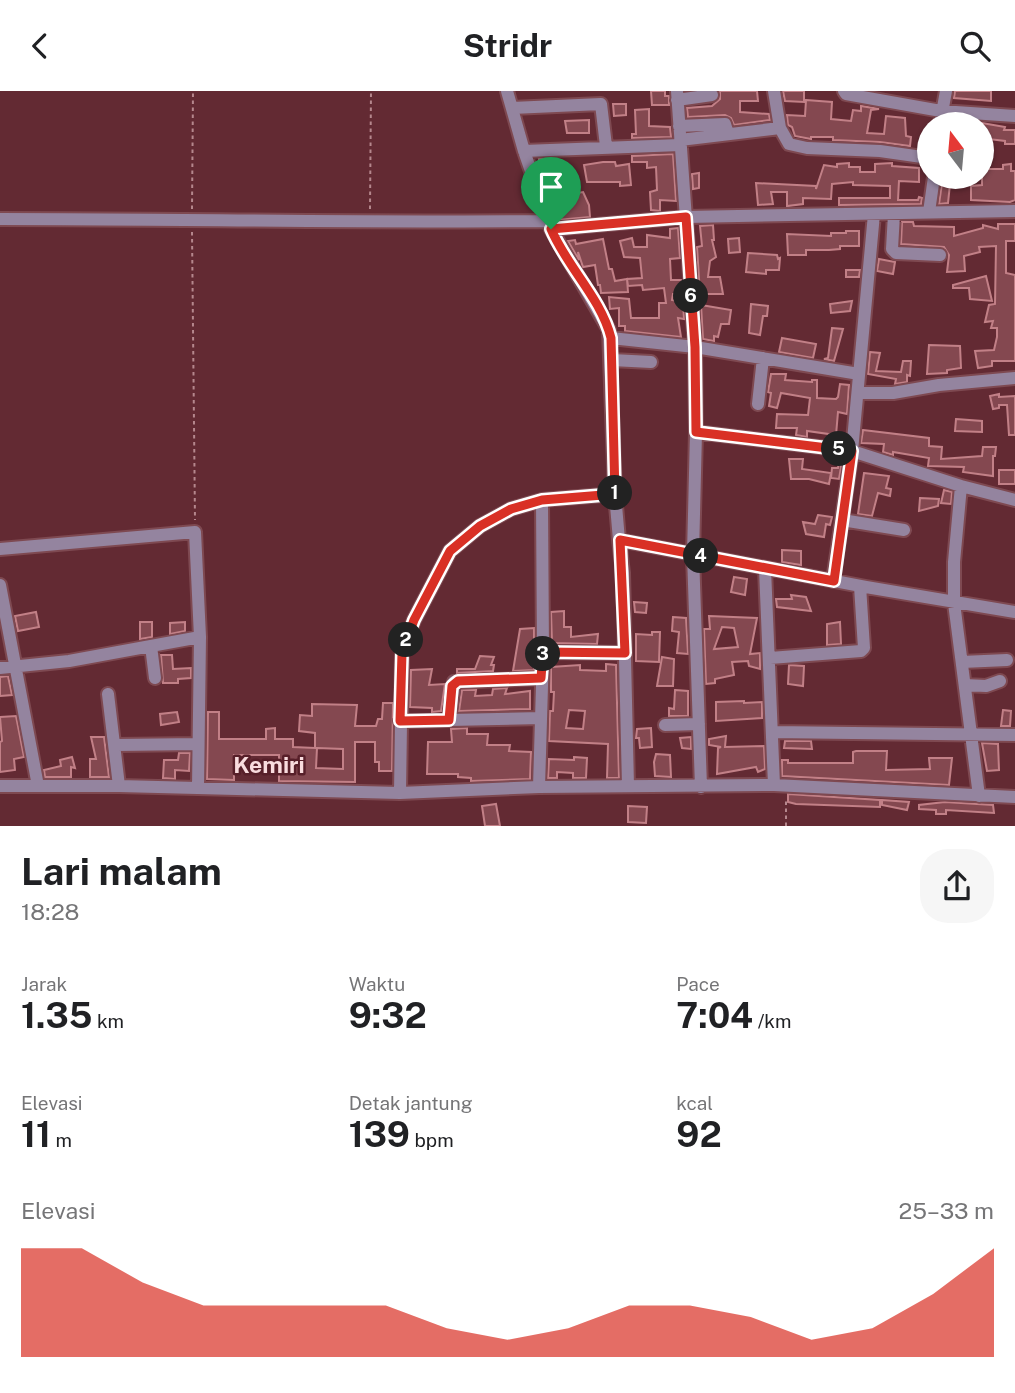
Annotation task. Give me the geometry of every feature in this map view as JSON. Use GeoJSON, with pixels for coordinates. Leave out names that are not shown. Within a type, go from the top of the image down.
{"type":"FeatureCollection","features":[{"type":"Feature","properties":{"kind":"street"},"geometry":{"type":"LineString","coordinates":[[507,91],[549,225],[562,253],[603,316],[611,338],[628,786]]}},
{"type":"Feature","properties":{"kind":"street"},"geometry":{"type":"LineString","coordinates":[[774,91],[780,128],[783,138],[789,144],[796,147],[880,151],[917,156]]}},
{"type":"Feature","properties":{"kind":"street"},"geometry":{"type":"LineString","coordinates":[[844,91],[846,94],[941,111],[1015,116]]}},
{"type":"Feature","properties":{"kind":"street"},"geometry":{"type":"LineString","coordinates":[[941,111],[946,91]]}},
{"type":"Feature","properties":{"kind":"street"},"geometry":{"type":"LineString","coordinates":[[701,787],[693,555],[695,347],[677,96],[712,95]]}},
{"type":"Feature","properties":{"kind":"street"},"geometry":{"type":"LineString","coordinates":[[512,109],[601,104],[606,146]]}},
{"type":"Feature","properties":{"kind":"street"},"geometry":{"type":"LineString","coordinates":[[524,151],[606,146],[780,128]]}},
{"type":"Feature","properties":{"kind":"street"},"geometry":{"type":"LineString","coordinates":[[929,212],[932,189]]}},
{"type":"Feature","properties":{"kind":"street"},"geometry":{"type":"LineString","coordinates":[[0,219],[549,225],[686,217],[1015,211]]}},
{"type":"Feature","properties":{"kind":"street"},"geometry":{"type":"LineString","coordinates":[[894,213],[892,249],[896,253],[940,255]]}},
{"type":"Feature","properties":{"kind":"street"},"geometry":{"type":"LineString","coordinates":[[834,581],[852,451],[874,214]]}},
{"type":"Feature","properties":{"kind":"street"},"geometry":{"type":"LineString","coordinates":[[611,338],[695,347],[859,374]]}},
{"type":"Feature","properties":{"kind":"street"},"geometry":{"type":"LineString","coordinates":[[758,404],[763,358]]}},
{"type":"Feature","properties":{"kind":"street"},"geometry":{"type":"LineString","coordinates":[[612,359],[651,362]]}},
{"type":"Feature","properties":{"kind":"street"},"geometry":{"type":"LineString","coordinates":[[858,393],[893,393],[939,384],[1015,378]]}},
{"type":"Feature","properties":{"kind":"street"},"geometry":{"type":"LineString","coordinates":[[696,432],[852,451],[961,486],[1015,500]]}},
{"type":"Feature","properties":{"kind":"street"},"geometry":{"type":"LineString","coordinates":[[961,486],[954,562],[954,603],[979,796]]}},
{"type":"Feature","properties":{"kind":"street"},"geometry":{"type":"LineString","coordinates":[[400,793],[402,653],[414,620],[450,551],[496,516],[542,500],[615,494]]}},
{"type":"Feature","properties":{"kind":"street"},"geometry":{"type":"LineString","coordinates":[[539,787],[543,652],[542,500]]}},
{"type":"Feature","properties":{"kind":"street"},"geometry":{"type":"LineString","coordinates":[[842,520],[905,530]]}},
{"type":"Feature","properties":{"kind":"street"},"geometry":{"type":"LineString","coordinates":[[0,549],[195,531],[200,637],[198,787]]}},
{"type":"Feature","properties":{"kind":"street"},"geometry":{"type":"LineString","coordinates":[[620,540],[765,569],[1015,612]]}},
{"type":"Feature","properties":{"kind":"street"},"geometry":{"type":"LineString","coordinates":[[765,569],[772,732],[780,786]]}},
{"type":"Feature","properties":{"kind":"street"},"geometry":{"type":"LineString","coordinates":[[770,658],[861,651],[864,648],[860,586]]}},
{"type":"Feature","properties":{"kind":"street"},"geometry":{"type":"LineString","coordinates":[[0,589],[38,786]]}},
{"type":"Feature","properties":{"kind":"street"},"geometry":{"type":"LineString","coordinates":[[0,668],[69,661],[200,637]]}},
{"type":"Feature","properties":{"kind":"street"},"geometry":{"type":"LineString","coordinates":[[151,646],[155,678]]}},
{"type":"Feature","properties":{"kind":"street"},"geometry":{"type":"LineString","coordinates":[[543,652],[625,653]]}},
{"type":"Feature","properties":{"kind":"street"},"geometry":{"type":"LineString","coordinates":[[962,662],[1007,660]]}},
{"type":"Feature","properties":{"kind":"street"},"geometry":{"type":"LineString","coordinates":[[449,720],[454,682],[541,678]]}},
{"type":"Feature","properties":{"kind":"street"},"geometry":{"type":"LineString","coordinates":[[965,685],[986,686],[1000,681]]}},
{"type":"Feature","properties":{"kind":"street"},"geometry":{"type":"LineString","coordinates":[[108,694],[119,786]]}},
{"type":"Feature","properties":{"kind":"street"},"geometry":{"type":"LineString","coordinates":[[400,721],[541,717]]}},
{"type":"Feature","properties":{"kind":"street"},"geometry":{"type":"LineString","coordinates":[[665,725],[699,724]]}},
{"type":"Feature","properties":{"kind":"street"},"geometry":{"type":"LineString","coordinates":[[772,732],[1015,735]]}},
{"type":"Feature","properties":{"kind":"street"},"geometry":{"type":"LineString","coordinates":[[116,745],[198,744]]}},
{"type":"Feature","properties":{"kind":"street"},"geometry":{"type":"LineString","coordinates":[[0,786],[198,787],[400,793],[539,787],[780,786],[1015,797]]}},
{"type":"Feature","properties":{"kind":"path"},"geometry":{"type":"LineString","coordinates":[[193,91],[191,219],[195,531]]}},
{"type":"Feature","properties":{"kind":"path"},"geometry":{"type":"LineString","coordinates":[[369,223],[371,91]]}},
{"type":"Feature","properties":{"kind":"path"},"geometry":{"type":"LineString","coordinates":[[780,786],[786,826]]}},
{"type":"Feature","properties":{"kind":"building"},"geometry":{"type":"Polygon","coordinates":[[[651,91],[665,91],[665,96],[669,96],[669,105],[652,105],[651,91]]]}},
{"type":"Feature","properties":{"kind":"building"},"geometry":{"type":"Polygon","coordinates":[[[720,91],[757,91],[758,101],[740,101],[740,112],[769,114],[770,120],[734,125],[731,118],[725,115],[688,117],[687,108],[712,106],[720,99],[720,91]]]}},
{"type":"Feature","properties":{"kind":"building"},"geometry":{"type":"Polygon","coordinates":[[[783,91],[804,91],[804,102],[785,101],[783,91]]]}},
{"type":"Feature","properties":{"kind":"building"},"geometry":{"type":"Polygon","coordinates":[[[955,91],[991,91],[991,101],[954,98],[955,91]]]}},
{"type":"Feature","properties":{"kind":"building"},"geometry":{"type":"Polygon","coordinates":[[[806,100],[832,102],[831,119],[851,121],[853,110],[861,111],[861,106],[879,109],[871,110],[867,133],[884,134],[886,116],[905,118],[906,136],[911,137],[910,146],[833,140],[833,137],[811,139],[795,136],[792,127],[788,125],[787,115],[805,116],[806,100]]]}},
{"type":"Feature","properties":{"kind":"building"},"geometry":{"type":"Polygon","coordinates":[[[613,104],[626,104],[626,115],[614,116],[613,104]]]}},
{"type":"Feature","properties":{"kind":"building"},"geometry":{"type":"Polygon","coordinates":[[[649,109],[649,126],[670,127],[671,137],[632,138],[632,134],[636,134],[635,110],[649,109]]]}},
{"type":"Feature","properties":{"kind":"building"},"geometry":{"type":"Polygon","coordinates":[[[589,120],[589,133],[567,133],[565,121],[589,120]]]}},
{"type":"Feature","properties":{"kind":"building"},"geometry":{"type":"Polygon","coordinates":[[[994,125],[1005,127],[1004,130],[1015,130],[1015,144],[1005,144],[1005,141],[994,140],[994,125]]]}},
{"type":"Feature","properties":{"kind":"building"},"geometry":{"type":"Polygon","coordinates":[[[673,154],[676,201],[660,200],[660,211],[651,210],[650,192],[657,190],[656,167],[647,168],[647,162],[632,162],[632,156],[673,154]]]}},
{"type":"Feature","properties":{"kind":"building"},"geometry":{"type":"Polygon","coordinates":[[[539,159],[556,159],[559,174],[542,175],[539,159]]]}},
{"type":"Feature","properties":{"kind":"building"},"geometry":{"type":"Polygon","coordinates":[[[615,162],[616,166],[629,164],[631,185],[620,186],[620,182],[587,182],[584,165],[615,162]]]}},
{"type":"Feature","properties":{"kind":"building"},"geometry":{"type":"Polygon","coordinates":[[[849,163],[849,167],[860,167],[860,172],[875,172],[875,164],[892,163],[892,166],[917,168],[917,182],[899,181],[898,200],[918,200],[919,197],[922,198],[921,204],[839,205],[839,198],[890,198],[890,186],[853,185],[853,182],[832,184],[831,199],[803,198],[803,204],[787,206],[787,192],[771,192],[773,204],[758,205],[756,183],[816,186],[816,189],[824,165],[837,167],[837,164],[849,163]]]}},
{"type":"Feature","properties":{"kind":"building"},"geometry":{"type":"Polygon","coordinates":[[[1011,164],[1011,171],[1015,171],[1015,200],[971,200],[971,189],[994,189],[994,169],[1003,169],[1003,165],[1011,164]]]}},
{"type":"Feature","properties":{"kind":"building"},"geometry":{"type":"Polygon","coordinates":[[[699,173],[699,188],[693,189],[692,174],[699,173]]]}},
{"type":"Feature","properties":{"kind":"building"},"geometry":{"type":"Polygon","coordinates":[[[941,189],[949,189],[948,203],[939,204],[941,189]]]}},
{"type":"Feature","properties":{"kind":"building"},"geometry":{"type":"Polygon","coordinates":[[[583,192],[589,205],[590,217],[557,220],[554,210],[567,207],[565,195],[583,192]]]}},
{"type":"Feature","properties":{"kind":"building"},"geometry":{"type":"Polygon","coordinates":[[[902,222],[913,222],[914,226],[954,227],[954,236],[983,228],[983,225],[998,229],[998,224],[1015,224],[1015,241],[1006,241],[1006,273],[1015,275],[1015,361],[992,361],[992,366],[978,368],[975,351],[994,350],[997,337],[997,328],[991,328],[993,321],[985,322],[989,305],[995,304],[996,246],[979,247],[980,252],[964,256],[965,271],[947,272],[949,255],[944,247],[901,244],[902,222]]]}},
{"type":"Feature","properties":{"kind":"building"},"geometry":{"type":"Polygon","coordinates":[[[713,225],[712,240],[716,257],[710,261],[708,277],[720,277],[723,294],[700,294],[697,247],[702,246],[700,226],[713,225]]]}},
{"type":"Feature","properties":{"kind":"building"},"geometry":{"type":"Polygon","coordinates":[[[678,228],[680,258],[670,259],[671,280],[681,280],[682,283],[682,294],[673,294],[672,300],[683,302],[684,319],[678,318],[681,337],[625,331],[625,326],[619,326],[619,308],[610,309],[609,297],[629,299],[631,318],[659,318],[659,303],[666,303],[664,288],[643,290],[642,285],[628,286],[627,279],[642,278],[640,258],[624,257],[620,241],[632,238],[634,247],[647,247],[647,235],[670,238],[670,229],[678,228]]]}},
{"type":"Feature","properties":{"kind":"building"},"geometry":{"type":"Polygon","coordinates":[[[859,231],[859,246],[806,250],[806,255],[788,255],[787,234],[831,236],[831,233],[859,231]]]}},
{"type":"Feature","properties":{"kind":"building"},"geometry":{"type":"Polygon","coordinates":[[[739,238],[740,252],[729,253],[728,239],[739,238]]]}},
{"type":"Feature","properties":{"kind":"building"},"geometry":{"type":"Polygon","coordinates":[[[603,239],[609,269],[612,269],[615,281],[627,279],[628,292],[601,293],[595,265],[583,267],[578,252],[579,260],[568,241],[575,240],[576,244],[603,239]]]}},
{"type":"Feature","properties":{"kind":"building"},"geometry":{"type":"Polygon","coordinates":[[[748,253],[777,255],[778,259],[780,258],[779,270],[766,270],[766,274],[746,272],[748,253]]]}},
{"type":"Feature","properties":{"kind":"building"},"geometry":{"type":"Polygon","coordinates":[[[879,259],[895,262],[893,274],[877,271],[879,259]]]}},
{"type":"Feature","properties":{"kind":"building"},"geometry":{"type":"Polygon","coordinates":[[[846,270],[860,270],[859,277],[846,277],[846,270]]]}},
{"type":"Feature","properties":{"kind":"building"},"geometry":{"type":"Polygon","coordinates":[[[986,276],[992,301],[970,299],[969,288],[953,288],[953,285],[986,276]]]}},
{"type":"Feature","properties":{"kind":"building"},"geometry":{"type":"Polygon","coordinates":[[[852,301],[850,311],[831,313],[830,304],[852,301]]]}},
{"type":"Feature","properties":{"kind":"building"},"geometry":{"type":"Polygon","coordinates":[[[751,304],[768,306],[767,316],[763,316],[760,335],[749,333],[751,304]]]}},
{"type":"Feature","properties":{"kind":"building"},"geometry":{"type":"Polygon","coordinates":[[[701,305],[731,310],[729,324],[721,324],[718,337],[714,336],[714,341],[703,339],[701,305]]]}},
{"type":"Feature","properties":{"kind":"building"},"geometry":{"type":"Polygon","coordinates":[[[832,328],[843,329],[834,361],[824,359],[828,358],[832,328]]]}},
{"type":"Feature","properties":{"kind":"building"},"geometry":{"type":"Polygon","coordinates":[[[782,338],[816,344],[813,358],[779,352],[782,338]]]}},
{"type":"Feature","properties":{"kind":"building"},"geometry":{"type":"Polygon","coordinates":[[[929,345],[960,346],[961,368],[947,370],[947,373],[927,374],[929,345]]]}},
{"type":"Feature","properties":{"kind":"building"},"geometry":{"type":"Polygon","coordinates":[[[870,352],[880,353],[876,371],[901,372],[903,361],[911,361],[907,382],[895,384],[896,379],[868,374],[870,352]]]}},
{"type":"Feature","properties":{"kind":"building"},"geometry":{"type":"Polygon","coordinates":[[[771,374],[786,374],[785,380],[817,380],[817,398],[836,399],[840,384],[849,385],[847,414],[838,412],[836,435],[807,431],[807,437],[796,435],[797,428],[776,428],[777,414],[808,415],[810,398],[781,393],[777,408],[769,406],[771,374]]]}},
{"type":"Feature","properties":{"kind":"building"},"geometry":{"type":"Polygon","coordinates":[[[999,394],[999,397],[1015,396],[1015,435],[1009,435],[1007,405],[999,405],[999,408],[993,409],[990,396],[999,394]]]}},
{"type":"Feature","properties":{"kind":"building"},"geometry":{"type":"Polygon","coordinates":[[[956,419],[982,421],[982,432],[955,431],[956,419]]]}},
{"type":"Feature","properties":{"kind":"building"},"geometry":{"type":"Polygon","coordinates":[[[863,430],[929,438],[929,446],[942,447],[941,459],[982,456],[983,447],[996,447],[993,476],[963,472],[964,467],[928,466],[929,458],[883,452],[884,444],[861,443],[863,430]]]}},
{"type":"Feature","properties":{"kind":"building"},"geometry":{"type":"Polygon","coordinates":[[[789,459],[803,459],[802,469],[831,473],[829,484],[809,479],[791,479],[789,459]]]}},
{"type":"Feature","properties":{"kind":"building"},"geometry":{"type":"Polygon","coordinates":[[[839,461],[842,461],[839,479],[831,478],[832,468],[838,468],[839,461]]]}},
{"type":"Feature","properties":{"kind":"building"},"geometry":{"type":"Polygon","coordinates":[[[999,470],[1015,470],[1015,484],[999,484],[999,470]]]}},
{"type":"Feature","properties":{"kind":"building"},"geometry":{"type":"Polygon","coordinates":[[[864,473],[889,476],[886,488],[891,489],[890,496],[878,493],[872,516],[858,514],[864,473]]]}},
{"type":"Feature","properties":{"kind":"building"},"geometry":{"type":"Polygon","coordinates":[[[944,490],[952,492],[951,504],[941,503],[944,490]]]}},
{"type":"Feature","properties":{"kind":"building"},"geometry":{"type":"Polygon","coordinates":[[[920,498],[939,499],[938,506],[919,511],[920,498]]]}},
{"type":"Feature","properties":{"kind":"building"},"geometry":{"type":"Polygon","coordinates":[[[818,515],[832,517],[830,525],[826,524],[824,537],[806,534],[803,522],[815,524],[818,515]]]}},
{"type":"Feature","properties":{"kind":"building"},"geometry":{"type":"Polygon","coordinates":[[[782,550],[801,551],[801,565],[782,562],[782,550]]]}},
{"type":"Feature","properties":{"kind":"building"},"geometry":{"type":"Polygon","coordinates":[[[734,577],[747,579],[745,595],[731,592],[734,577]]]}},
{"type":"Feature","properties":{"kind":"building"},"geometry":{"type":"Polygon","coordinates":[[[791,595],[806,597],[811,611],[777,607],[776,599],[792,599],[791,595]]]}},
{"type":"Feature","properties":{"kind":"building"},"geometry":{"type":"Polygon","coordinates":[[[634,602],[647,603],[646,613],[635,612],[634,602]]]}},
{"type":"Feature","properties":{"kind":"building"},"geometry":{"type":"Polygon","coordinates":[[[564,611],[564,627],[571,627],[571,637],[598,634],[597,644],[552,643],[551,612],[564,611]]]}},
{"type":"Feature","properties":{"kind":"building"},"geometry":{"type":"Polygon","coordinates":[[[36,612],[39,627],[18,631],[15,616],[36,612]]]}},
{"type":"Feature","properties":{"kind":"building"},"geometry":{"type":"Polygon","coordinates":[[[709,616],[757,618],[750,654],[760,653],[760,669],[749,666],[748,661],[732,662],[734,675],[706,684],[704,629],[710,629],[709,616]],[[722,627],[714,649],[738,647],[734,628],[722,627]]]}},
{"type":"Feature","properties":{"kind":"building"},"geometry":{"type":"Polygon","coordinates":[[[673,617],[686,618],[688,654],[677,653],[679,632],[672,631],[673,617]]]}},
{"type":"Feature","properties":{"kind":"building"},"geometry":{"type":"Polygon","coordinates":[[[140,622],[152,622],[152,637],[140,639],[140,622]]]}},
{"type":"Feature","properties":{"kind":"building"},"geometry":{"type":"Polygon","coordinates":[[[185,622],[185,631],[170,634],[170,623],[185,622]]]}},
{"type":"Feature","properties":{"kind":"building"},"geometry":{"type":"Polygon","coordinates":[[[840,622],[841,644],[827,645],[827,624],[840,622]]]}},
{"type":"Feature","properties":{"kind":"building"},"geometry":{"type":"Polygon","coordinates":[[[534,628],[534,670],[513,671],[520,629],[534,628]]]}},
{"type":"Feature","properties":{"kind":"building"},"geometry":{"type":"Polygon","coordinates":[[[652,632],[660,632],[659,662],[636,661],[636,634],[652,635],[652,632]]]}},
{"type":"Feature","properties":{"kind":"building"},"geometry":{"type":"Polygon","coordinates":[[[161,655],[172,655],[173,669],[191,668],[191,678],[178,679],[178,683],[163,683],[161,655]]]}},
{"type":"Feature","properties":{"kind":"building"},"geometry":{"type":"Polygon","coordinates":[[[480,656],[494,657],[491,665],[494,665],[493,671],[457,673],[457,669],[475,669],[480,656]]]}},
{"type":"Feature","properties":{"kind":"building"},"geometry":{"type":"Polygon","coordinates":[[[662,657],[674,659],[673,686],[657,686],[662,657]]]}},
{"type":"Feature","properties":{"kind":"building"},"geometry":{"type":"Polygon","coordinates":[[[606,664],[616,665],[619,778],[607,778],[608,744],[549,741],[554,692],[551,692],[551,667],[580,665],[580,670],[606,671],[606,664]],[[569,710],[566,728],[583,729],[585,711],[569,710]]]}},
{"type":"Feature","properties":{"kind":"building"},"geometry":{"type":"Polygon","coordinates":[[[789,665],[804,666],[803,686],[788,684],[789,665]]]}},
{"type":"Feature","properties":{"kind":"building"},"geometry":{"type":"Polygon","coordinates":[[[432,669],[429,685],[445,684],[441,711],[432,712],[432,708],[410,707],[411,670],[432,669]]]}},
{"type":"Feature","properties":{"kind":"building"},"geometry":{"type":"Polygon","coordinates":[[[8,676],[12,695],[0,696],[0,677],[8,676]]]}},
{"type":"Feature","properties":{"kind":"building"},"geometry":{"type":"Polygon","coordinates":[[[507,688],[505,694],[530,691],[530,709],[459,711],[462,690],[476,690],[475,696],[492,695],[493,689],[507,688]]]}},
{"type":"Feature","properties":{"kind":"building"},"geometry":{"type":"Polygon","coordinates":[[[675,690],[688,691],[688,716],[669,716],[669,708],[674,709],[675,690]]]}},
{"type":"Feature","properties":{"kind":"building"},"geometry":{"type":"Polygon","coordinates":[[[716,702],[762,702],[762,718],[716,721],[716,702]]]}},
{"type":"Feature","properties":{"kind":"building"},"geometry":{"type":"Polygon","coordinates":[[[383,703],[393,703],[392,771],[379,771],[379,762],[375,762],[375,742],[355,742],[355,782],[279,781],[279,755],[234,755],[234,780],[207,779],[208,712],[219,712],[219,739],[266,739],[266,729],[275,728],[275,739],[293,739],[293,747],[315,748],[315,733],[299,731],[300,715],[312,716],[312,704],[357,705],[355,726],[376,726],[378,719],[382,719],[383,703]],[[317,748],[316,768],[343,769],[343,749],[317,748]]]}},
{"type":"Feature","properties":{"kind":"building"},"geometry":{"type":"Polygon","coordinates":[[[1003,710],[1011,711],[1010,726],[1001,726],[1003,710]]]}},
{"type":"Feature","properties":{"kind":"building"},"geometry":{"type":"Polygon","coordinates":[[[177,712],[179,722],[161,725],[160,714],[177,712]]]}},
{"type":"Feature","properties":{"kind":"building"},"geometry":{"type":"Polygon","coordinates":[[[16,716],[24,757],[14,759],[15,770],[0,772],[0,717],[16,716]]]}},
{"type":"Feature","properties":{"kind":"building"},"geometry":{"type":"Polygon","coordinates":[[[467,728],[467,734],[488,734],[487,745],[510,745],[509,751],[531,752],[530,779],[471,781],[471,778],[458,777],[458,774],[427,774],[428,742],[452,742],[451,729],[467,728]]]}},
{"type":"Feature","properties":{"kind":"building"},"geometry":{"type":"Polygon","coordinates":[[[651,728],[652,747],[640,748],[639,738],[636,738],[637,729],[651,728]]]}},
{"type":"Feature","properties":{"kind":"building"},"geometry":{"type":"Polygon","coordinates":[[[726,736],[725,747],[764,746],[765,769],[758,772],[756,767],[717,774],[718,748],[721,747],[709,745],[709,739],[726,736]]]}},
{"type":"Feature","properties":{"kind":"building"},"geometry":{"type":"Polygon","coordinates":[[[91,737],[104,737],[109,777],[90,777],[90,759],[96,759],[91,737]]]}},
{"type":"Feature","properties":{"kind":"building"},"geometry":{"type":"Polygon","coordinates":[[[691,737],[691,749],[682,748],[680,738],[691,737]]]}},
{"type":"Feature","properties":{"kind":"building"},"geometry":{"type":"Polygon","coordinates":[[[785,741],[811,741],[812,749],[784,748],[785,741]]]}},
{"type":"Feature","properties":{"kind":"building"},"geometry":{"type":"Polygon","coordinates":[[[982,743],[998,744],[999,770],[987,771],[982,743]]]}},
{"type":"Feature","properties":{"kind":"building"},"geometry":{"type":"Polygon","coordinates":[[[887,751],[886,770],[930,769],[929,758],[952,758],[949,785],[782,776],[782,760],[788,760],[788,763],[853,763],[853,752],[887,751]]]}},
{"type":"Feature","properties":{"kind":"building"},"geometry":{"type":"Polygon","coordinates":[[[179,753],[190,753],[189,771],[175,770],[175,779],[163,778],[164,760],[178,760],[179,753]]]}},
{"type":"Feature","properties":{"kind":"building"},"geometry":{"type":"Polygon","coordinates":[[[656,754],[670,755],[671,777],[655,776],[656,754]]]}},
{"type":"Feature","properties":{"kind":"building"},"geometry":{"type":"Polygon","coordinates":[[[72,757],[75,768],[71,767],[71,777],[45,777],[44,770],[61,766],[60,760],[72,757]]]}},
{"type":"Feature","properties":{"kind":"building"},"geometry":{"type":"Polygon","coordinates":[[[574,757],[587,758],[586,778],[573,778],[573,773],[557,772],[557,778],[548,778],[549,759],[574,760],[574,757]]]}},
{"type":"Feature","properties":{"kind":"building"},"geometry":{"type":"Polygon","coordinates":[[[788,794],[880,800],[880,807],[796,804],[788,802],[788,794]]]}},
{"type":"Feature","properties":{"kind":"building"},"geometry":{"type":"Polygon","coordinates":[[[882,800],[909,802],[907,810],[882,805],[882,800]]]}},
{"type":"Feature","properties":{"kind":"building"},"geometry":{"type":"Polygon","coordinates":[[[945,802],[993,805],[994,813],[946,810],[946,814],[936,814],[936,810],[919,809],[919,805],[945,802]]]}},
{"type":"Feature","properties":{"kind":"building"},"geometry":{"type":"Polygon","coordinates":[[[496,804],[500,826],[485,826],[482,806],[496,804]]]}},
{"type":"Feature","properties":{"kind":"building"},"geometry":{"type":"Polygon","coordinates":[[[628,806],[647,807],[646,823],[628,822],[628,806]]]}},
{"type":"Feature","properties":{"kind":"district","name":"Kemiri"},"geometry":{"type":"Point","coordinates":[269,764]}},
{"type":"Feature","properties":{"kind":"route"},"geometry":{"type":"LineString","coordinates":[[686,217],[695,347],[696,432],[852,451],[834,581],[624,543],[620,540],[625,653],[543,652],[541,678],[454,682],[449,720],[400,721],[402,653],[406,639],[450,551],[480,526],[511,509],[542,500],[615,494],[611,338],[603,316],[562,253],[551,229],[686,217]]}}]}
